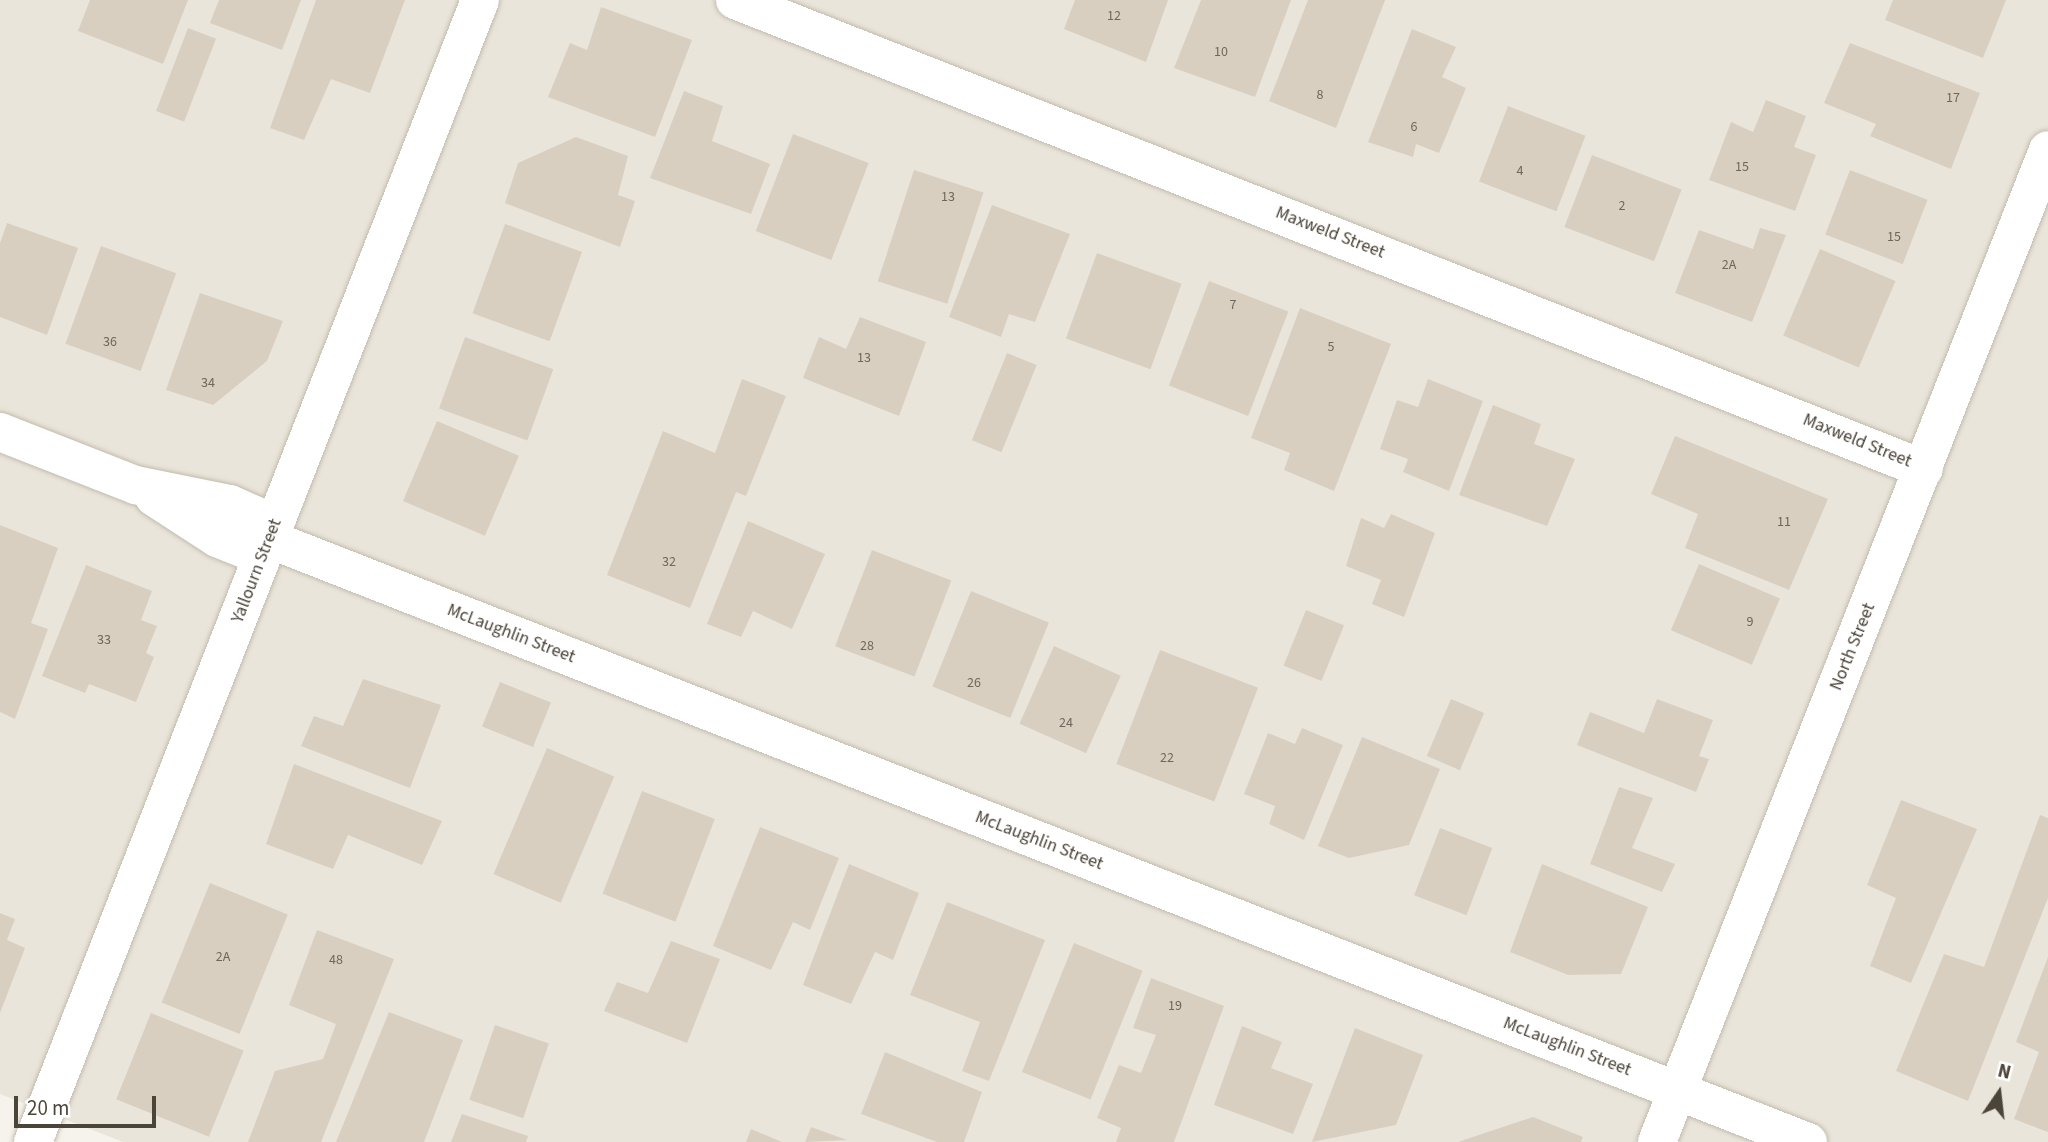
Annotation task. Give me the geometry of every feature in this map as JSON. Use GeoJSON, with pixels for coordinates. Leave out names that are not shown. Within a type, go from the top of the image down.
{"type":"FeatureCollection","features":[{"type":"Feature","properties":{"kind":"street","name":"Yallourn Street"},"geometry":{"type":"LineString","coordinates":[[33,1142],[480,0]]}},
{"type":"Feature","properties":{"kind":"street","name":"Maxweld Street"},"geometry":{"type":"LineString","coordinates":[[735,0],[1924,469]]}},
{"type":"Feature","properties":{"kind":"street","name":"North Street"},"geometry":{"type":"LineString","coordinates":[[1657,1142],[2048,150]]}},
{"type":"Feature","properties":{"kind":"street","name":"McLaughlin Street"},"geometry":{"type":"LineString","coordinates":[[0,432],[135,485],[230,504],[269,540],[1808,1142]]}},
{"type":"Feature","properties":{"kind":"street"},"geometry":{"type":"LineString","coordinates":[[0,1136],[18,1142]]}},
{"type":"Feature","properties":{"kind":"shaded area"},"geometry":{"type":"Polygon","coordinates":[[[0,0],[2048,0],[2048,1142],[123,1142],[0,1094],[0,0]]]}},
{"type":"Feature","properties":{"kind":"building"},"geometry":{"type":"Polygon","coordinates":[[[90,0],[188,0],[163,64],[78,31],[90,0]]]}},
{"type":"Feature","properties":{"kind":"building"},"geometry":{"type":"Polygon","coordinates":[[[219,0],[301,0],[282,50],[210,23],[219,0]]]}},
{"type":"Feature","properties":{"kind":"building"},"geometry":{"type":"Polygon","coordinates":[[[316,0],[405,0],[370,93],[331,79],[304,140],[270,128],[316,0]]]}},
{"type":"Feature","properties":{"kind":"building"},"geometry":{"type":"Polygon","coordinates":[[[1075,0],[1168,0],[1146,62],[1064,29],[1075,0]]]}},
{"type":"Feature","properties":{"kind":"building"},"geometry":{"type":"Polygon","coordinates":[[[1201,0],[1291,0],[1255,97],[1174,68],[1201,0]]]}},
{"type":"Feature","properties":{"kind":"building"},"geometry":{"type":"Polygon","coordinates":[[[1308,0],[1385,0],[1336,128],[1269,101],[1308,0]]]}},
{"type":"Feature","properties":{"kind":"building"},"geometry":{"type":"Polygon","coordinates":[[[1893,0],[2006,0],[1983,58],[1885,20],[1893,0]]]}},
{"type":"Feature","properties":{"kind":"building"},"geometry":{"type":"Polygon","coordinates":[[[601,7],[692,40],[655,137],[548,97],[570,43],[587,50],[601,7]]]}},
{"type":"Feature","properties":{"kind":"building"},"geometry":{"type":"Polygon","coordinates":[[[188,28],[216,39],[184,122],[156,111],[188,28]]]}},
{"type":"Feature","properties":{"kind":"building"},"geometry":{"type":"Polygon","coordinates":[[[1412,29],[1456,47],[1442,77],[1466,88],[1439,153],[1416,144],[1413,157],[1368,142],[1412,29]]]}},
{"type":"Feature","properties":{"kind":"building"},"geometry":{"type":"Polygon","coordinates":[[[1850,43],[1980,93],[1951,169],[1870,136],[1876,124],[1824,103],[1850,43]]]}},
{"type":"Feature","properties":{"kind":"building"},"geometry":{"type":"Polygon","coordinates":[[[684,91],[723,106],[712,141],[770,164],[751,214],[650,178],[684,91]]]}},
{"type":"Feature","properties":{"kind":"building"},"geometry":{"type":"Polygon","coordinates":[[[1766,100],[1806,116],[1794,147],[1816,155],[1795,211],[1709,180],[1731,122],[1753,132],[1766,100]]]}},
{"type":"Feature","properties":{"kind":"building"},"geometry":{"type":"Polygon","coordinates":[[[1508,106],[1585,136],[1556,211],[1479,182],[1508,106]]]}},
{"type":"Feature","properties":{"kind":"building"},"geometry":{"type":"Polygon","coordinates":[[[793,134],[869,163],[831,260],[756,231],[793,134]]]}},
{"type":"Feature","properties":{"kind":"building"},"geometry":{"type":"Polygon","coordinates":[[[576,137],[628,156],[618,195],[635,201],[620,247],[505,203],[518,163],[576,137]]]}},
{"type":"Feature","properties":{"kind":"building"},"geometry":{"type":"Polygon","coordinates":[[[1592,155],[1682,189],[1654,261],[1564,227],[1592,155]]]}},
{"type":"Feature","properties":{"kind":"building"},"geometry":{"type":"Polygon","coordinates":[[[914,170],[983,193],[947,304],[878,281],[914,170]]]}},
{"type":"Feature","properties":{"kind":"building"},"geometry":{"type":"Polygon","coordinates":[[[1850,170],[1927,200],[1903,264],[1825,234],[1850,170]]]}},
{"type":"Feature","properties":{"kind":"building"},"geometry":{"type":"Polygon","coordinates":[[[992,205],[1070,234],[1035,322],[1009,314],[1001,337],[949,317],[992,205]]]}},
{"type":"Feature","properties":{"kind":"building"},"geometry":{"type":"Polygon","coordinates":[[[7,223],[78,248],[47,335],[0,317],[0,243],[7,223]]]}},
{"type":"Feature","properties":{"kind":"building"},"geometry":{"type":"Polygon","coordinates":[[[505,224],[582,252],[550,341],[473,313],[505,224]]]}},
{"type":"Feature","properties":{"kind":"building"},"geometry":{"type":"Polygon","coordinates":[[[1760,228],[1786,235],[1752,322],[1675,293],[1699,230],[1753,249],[1760,228]]]}},
{"type":"Feature","properties":{"kind":"building"},"geometry":{"type":"Polygon","coordinates":[[[101,246],[176,273],[141,371],[65,344],[101,246]]]}},
{"type":"Feature","properties":{"kind":"building"},"geometry":{"type":"Polygon","coordinates":[[[1820,249],[1895,281],[1859,368],[1783,336],[1820,249]]]}},
{"type":"Feature","properties":{"kind":"building"},"geometry":{"type":"Polygon","coordinates":[[[1097,253],[1182,284],[1150,369],[1066,339],[1097,253]]]}},
{"type":"Feature","properties":{"kind":"building"},"geometry":{"type":"Polygon","coordinates":[[[1209,281],[1288,311],[1248,416],[1169,386],[1209,281]]]}},
{"type":"Feature","properties":{"kind":"building"},"geometry":{"type":"Polygon","coordinates":[[[200,293],[283,321],[267,361],[213,405],[166,390],[200,293]]]}},
{"type":"Feature","properties":{"kind":"building"},"geometry":{"type":"Polygon","coordinates":[[[1300,308],[1391,344],[1334,491],[1284,470],[1290,453],[1251,438],[1300,308]]]}},
{"type":"Feature","properties":{"kind":"building"},"geometry":{"type":"Polygon","coordinates":[[[860,317],[926,342],[899,416],[803,378],[819,337],[846,349],[860,317]]]}},
{"type":"Feature","properties":{"kind":"building"},"geometry":{"type":"Polygon","coordinates":[[[465,337],[553,369],[527,441],[439,408],[465,337]]]}},
{"type":"Feature","properties":{"kind":"building"},"geometry":{"type":"Polygon","coordinates":[[[1007,353],[1037,365],[1001,452],[972,440],[1007,353]]]}},
{"type":"Feature","properties":{"kind":"building"},"geometry":{"type":"Polygon","coordinates":[[[742,379],[786,396],[746,496],[736,492],[690,608],[607,575],[663,431],[715,453],[742,379]]]}},
{"type":"Feature","properties":{"kind":"building"},"geometry":{"type":"Polygon","coordinates":[[[1428,379],[1483,401],[1449,491],[1403,472],[1408,459],[1380,449],[1397,400],[1418,407],[1428,379]]]}},
{"type":"Feature","properties":{"kind":"building"},"geometry":{"type":"Polygon","coordinates":[[[1493,405],[1541,424],[1534,444],[1575,459],[1547,526],[1459,495],[1493,405]]]}},
{"type":"Feature","properties":{"kind":"building"},"geometry":{"type":"Polygon","coordinates":[[[437,421],[519,456],[485,536],[403,501],[437,421]]]}},
{"type":"Feature","properties":{"kind":"building"},"geometry":{"type":"Polygon","coordinates":[[[1675,436],[1828,499],[1789,590],[1685,548],[1698,514],[1651,494],[1675,436]]]}},
{"type":"Feature","properties":{"kind":"building"},"geometry":{"type":"Polygon","coordinates":[[[1391,514],[1435,533],[1404,617],[1372,604],[1381,580],[1346,566],[1361,518],[1384,528],[1391,514]]]}},
{"type":"Feature","properties":{"kind":"building"},"geometry":{"type":"Polygon","coordinates":[[[748,521],[825,554],[792,629],[753,611],[741,637],[707,624],[748,521]]]}},
{"type":"Feature","properties":{"kind":"building"},"geometry":{"type":"Polygon","coordinates":[[[0,525],[58,548],[31,623],[48,629],[15,719],[0,712],[0,525]]]}},
{"type":"Feature","properties":{"kind":"building"},"geometry":{"type":"Polygon","coordinates":[[[872,550],[951,580],[914,677],[835,646],[872,550]]]}},
{"type":"Feature","properties":{"kind":"building"},"geometry":{"type":"Polygon","coordinates":[[[1699,564],[1780,598],[1752,665],[1671,630],[1699,564]]]}},
{"type":"Feature","properties":{"kind":"building"},"geometry":{"type":"Polygon","coordinates":[[[86,565],[152,591],[141,620],[157,626],[146,653],[154,657],[136,702],[89,684],[85,693],[42,676],[86,565]]]}},
{"type":"Feature","properties":{"kind":"building"},"geometry":{"type":"Polygon","coordinates":[[[971,591],[1049,622],[1010,718],[932,686],[971,591]]]}},
{"type":"Feature","properties":{"kind":"building"},"geometry":{"type":"Polygon","coordinates":[[[1306,610],[1344,625],[1322,681],[1284,666],[1306,610]]]}},
{"type":"Feature","properties":{"kind":"building"},"geometry":{"type":"Polygon","coordinates":[[[1054,646],[1121,676],[1086,753],[1019,724],[1054,646]]]}},
{"type":"Feature","properties":{"kind":"building"},"geometry":{"type":"Polygon","coordinates":[[[1160,650],[1258,688],[1214,802],[1116,764],[1160,650]]]}},
{"type":"Feature","properties":{"kind":"building"},"geometry":{"type":"Polygon","coordinates":[[[363,679],[441,705],[410,788],[301,746],[314,716],[343,726],[363,679]]]}},
{"type":"Feature","properties":{"kind":"building"},"geometry":{"type":"Polygon","coordinates":[[[500,682],[551,703],[533,747],[482,727],[500,682]]]}},
{"type":"Feature","properties":{"kind":"building"},"geometry":{"type":"Polygon","coordinates":[[[1451,699],[1484,713],[1460,770],[1427,756],[1451,699]]]}},
{"type":"Feature","properties":{"kind":"building"},"geometry":{"type":"Polygon","coordinates":[[[1657,699],[1713,720],[1699,756],[1709,759],[1696,792],[1577,745],[1590,712],[1644,733],[1657,699]]]}},
{"type":"Feature","properties":{"kind":"building"},"geometry":{"type":"Polygon","coordinates":[[[1302,728],[1343,745],[1304,840],[1269,824],[1275,806],[1244,794],[1268,733],[1295,744],[1302,728]]]}},
{"type":"Feature","properties":{"kind":"building"},"geometry":{"type":"Polygon","coordinates":[[[1362,737],[1440,769],[1409,845],[1349,858],[1318,846],[1362,737]]]}},
{"type":"Feature","properties":{"kind":"building"},"geometry":{"type":"Polygon","coordinates":[[[547,748],[614,777],[561,903],[493,874],[547,748]]]}},
{"type":"Feature","properties":{"kind":"building"},"geometry":{"type":"Polygon","coordinates":[[[294,764],[442,821],[422,865],[348,835],[333,869],[266,844],[294,764]]]}},
{"type":"Feature","properties":{"kind":"building"},"geometry":{"type":"Polygon","coordinates":[[[1619,787],[1653,798],[1632,848],[1675,864],[1662,892],[1590,864],[1619,787]]]}},
{"type":"Feature","properties":{"kind":"building"},"geometry":{"type":"Polygon","coordinates":[[[642,791],[715,819],[675,922],[603,894],[642,791]]]}},
{"type":"Feature","properties":{"kind":"building"},"geometry":{"type":"Polygon","coordinates":[[[1901,800],[1977,829],[1911,983],[1870,966],[1896,898],[1867,885],[1901,800]]]}},
{"type":"Feature","properties":{"kind":"building"},"geometry":{"type":"Polygon","coordinates":[[[2040,815],[2048,818],[2048,898],[1968,1101],[1896,1071],[1944,954],[1984,967],[2040,815]]]}},
{"type":"Feature","properties":{"kind":"building"},"geometry":{"type":"Polygon","coordinates":[[[760,827],[839,858],[810,930],[793,922],[771,970],[713,946],[760,827]]]}},
{"type":"Feature","properties":{"kind":"building"},"geometry":{"type":"Polygon","coordinates":[[[1440,828],[1492,848],[1466,915],[1414,895],[1440,828]]]}},
{"type":"Feature","properties":{"kind":"building"},"geometry":{"type":"Polygon","coordinates":[[[849,864],[919,893],[893,960],[875,952],[851,1004],[803,985],[849,864]]]}},
{"type":"Feature","properties":{"kind":"building"},"geometry":{"type":"Polygon","coordinates":[[[1542,864],[1648,907],[1621,974],[1568,975],[1510,952],[1542,864]]]}},
{"type":"Feature","properties":{"kind":"building"},"geometry":{"type":"Polygon","coordinates":[[[210,883],[288,914],[240,1034],[162,1003],[210,883]]]}},
{"type":"Feature","properties":{"kind":"building"},"geometry":{"type":"Polygon","coordinates":[[[947,902],[1045,940],[989,1081],[962,1071],[980,1022],[910,995],[947,902]]]}},
{"type":"Feature","properties":{"kind":"building"},"geometry":{"type":"Polygon","coordinates":[[[0,913],[15,919],[7,940],[25,948],[0,1013],[0,913]]]}},
{"type":"Feature","properties":{"kind":"building"},"geometry":{"type":"Polygon","coordinates":[[[317,930],[394,959],[321,1142],[248,1142],[275,1071],[323,1059],[336,1024],[289,1005],[317,930]]]}},
{"type":"Feature","properties":{"kind":"building"},"geometry":{"type":"Polygon","coordinates":[[[671,941],[720,959],[687,1043],[604,1011],[617,982],[648,993],[671,941]]]}},
{"type":"Feature","properties":{"kind":"building"},"geometry":{"type":"Polygon","coordinates":[[[1074,943],[1143,971],[1091,1100],[1022,1072],[1074,943]]]}},
{"type":"Feature","properties":{"kind":"building"},"geometry":{"type":"Polygon","coordinates":[[[2048,957],[2048,1132],[2014,1119],[2039,1052],[2016,1042],[2048,957]]]}},
{"type":"Feature","properties":{"kind":"building"},"geometry":{"type":"Polygon","coordinates":[[[1151,978],[1224,1006],[1174,1142],[1116,1142],[1121,1128],[1097,1118],[1119,1065],[1141,1073],[1156,1035],[1133,1028],[1151,978]]]}},
{"type":"Feature","properties":{"kind":"building"},"geometry":{"type":"Polygon","coordinates":[[[389,1012],[463,1040],[424,1142],[336,1142],[389,1012]]]}},
{"type":"Feature","properties":{"kind":"building"},"geometry":{"type":"Polygon","coordinates":[[[151,1013],[244,1050],[209,1137],[116,1099],[151,1013]]]}},
{"type":"Feature","properties":{"kind":"building"},"geometry":{"type":"Polygon","coordinates":[[[495,1025],[549,1044],[523,1118],[469,1100],[495,1025]]]}},
{"type":"Feature","properties":{"kind":"building"},"geometry":{"type":"Polygon","coordinates":[[[1242,1026],[1282,1042],[1271,1068],[1313,1084],[1293,1134],[1214,1105],[1242,1026]]]}},
{"type":"Feature","properties":{"kind":"building"},"geometry":{"type":"Polygon","coordinates":[[[1355,1028],[1423,1055],[1396,1125],[1312,1142],[1355,1028]]]}},
{"type":"Feature","properties":{"kind":"building"},"geometry":{"type":"Polygon","coordinates":[[[885,1052],[982,1092],[964,1142],[937,1142],[861,1114],[885,1052]]]}},
{"type":"Feature","properties":{"kind":"building"},"geometry":{"type":"Polygon","coordinates":[[[462,1114],[528,1136],[526,1142],[451,1142],[462,1114]]]}},
{"type":"Feature","properties":{"kind":"building"},"geometry":{"type":"Polygon","coordinates":[[[1533,1117],[1583,1137],[1581,1142],[1458,1142],[1533,1117]]]}},
{"type":"Feature","properties":{"kind":"building"},"geometry":{"type":"Polygon","coordinates":[[[811,1127],[847,1140],[805,1142],[811,1127]]]}},
{"type":"Feature","properties":{"kind":"building"},"geometry":{"type":"Polygon","coordinates":[[[751,1129],[782,1142],[746,1142],[751,1129]]]}}]}
